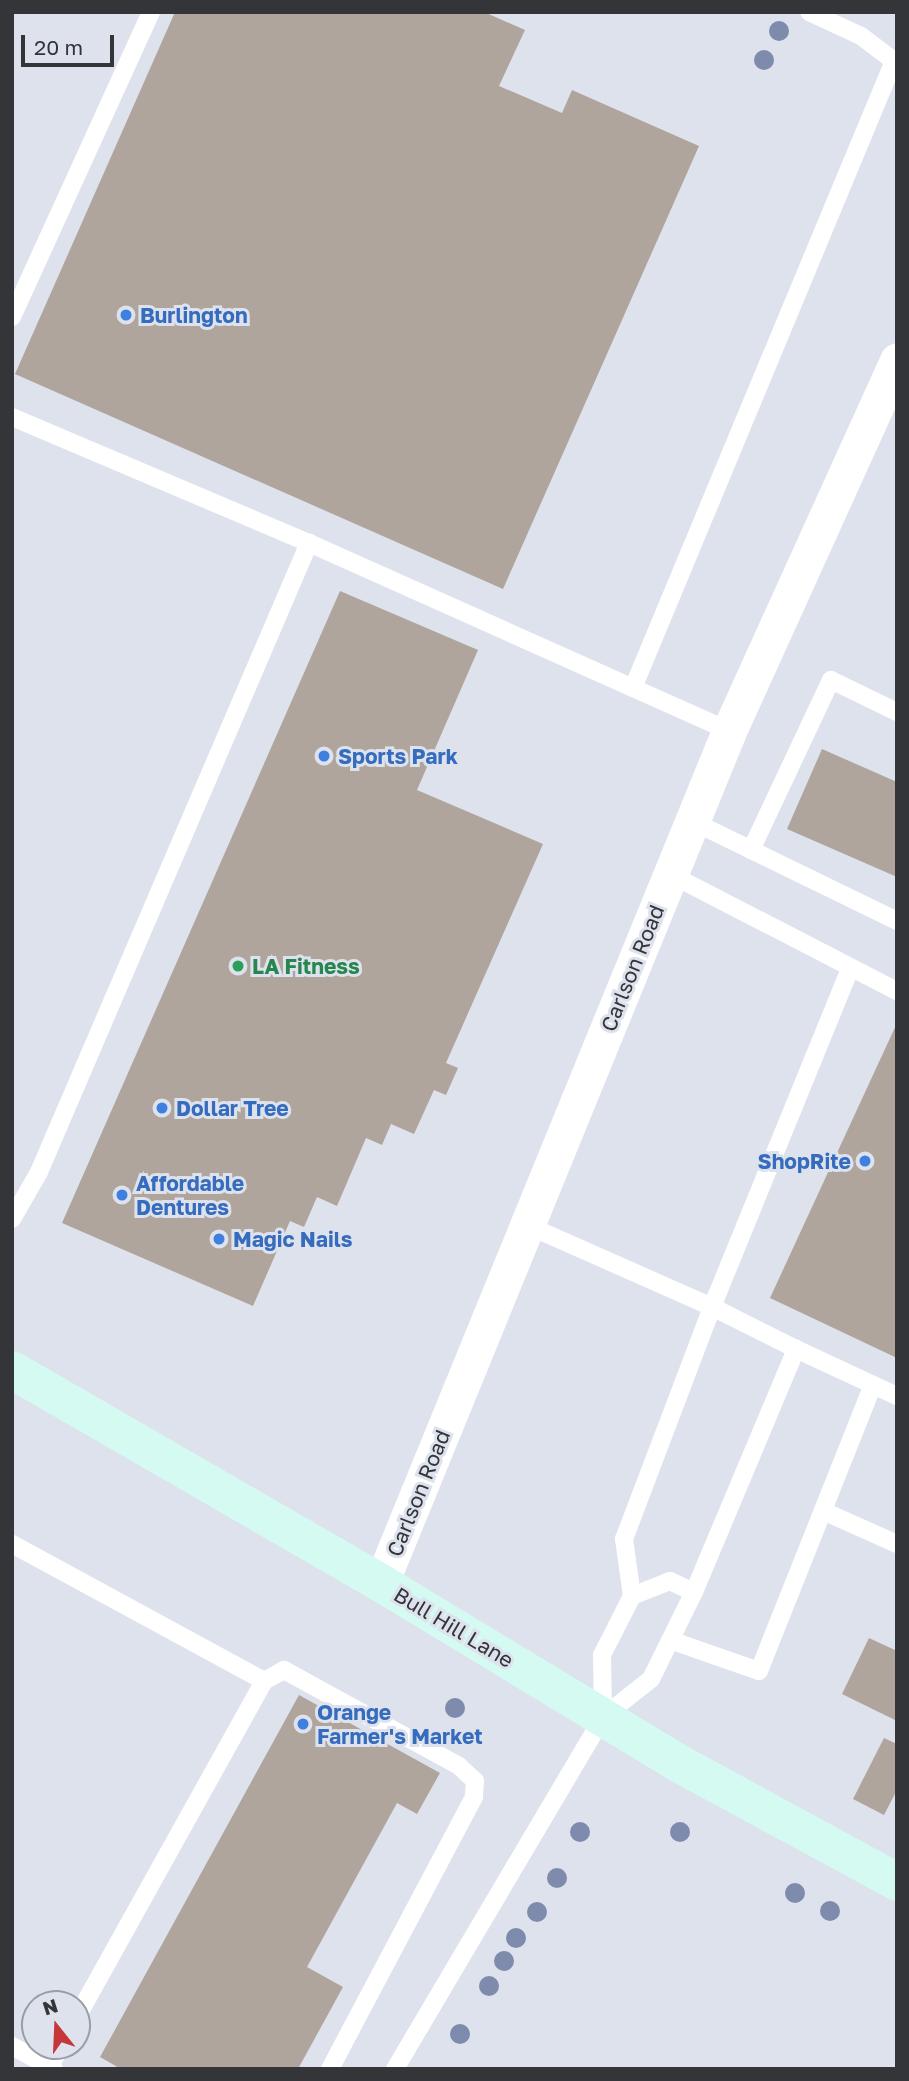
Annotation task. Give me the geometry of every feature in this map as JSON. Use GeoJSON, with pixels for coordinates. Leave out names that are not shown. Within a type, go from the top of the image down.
{"type":"FeatureCollection","features":[{"type":"Feature","properties":{"kind":"main road","name":"Bull Hill Lane"},"geometry":{"type":"LineString","coordinates":[[12,1370],[381,1583],[680,1764],[897,1882]]}},
{"type":"Feature","properties":{"kind":"street","name":"Carlson Road"},"geometry":{"type":"LineString","coordinates":[[381,1583],[729,732],[897,360]]}},
{"type":"Feature","properties":{"kind":"lane"},"geometry":{"type":"LineString","coordinates":[[12,317],[151,12]]}},
{"type":"Feature","properties":{"kind":"lane"},"geometry":{"type":"LineString","coordinates":[[633,688],[894,61],[861,36],[809,12]]}},
{"type":"Feature","properties":{"kind":"lane"},"geometry":{"type":"LineString","coordinates":[[12,417],[309,543],[729,732]]}},
{"type":"Feature","properties":{"kind":"lane"},"geometry":{"type":"LineString","coordinates":[[12,1219],[39,1172],[309,543]]}},
{"type":"Feature","properties":{"kind":"lane"},"geometry":{"type":"LineString","coordinates":[[751,850],[831,680],[897,712]]}},
{"type":"Feature","properties":{"kind":"lane"},"geometry":{"type":"LineString","coordinates":[[692,821],[897,921]]}},
{"type":"Feature","properties":{"kind":"lane"},"geometry":{"type":"LineString","coordinates":[[670,873],[897,991]]}},
{"type":"Feature","properties":{"kind":"lane"},"geometry":{"type":"LineString","coordinates":[[603,1717],[602,1655],[632,1596],[624,1539],[712,1307],[850,968]]}},
{"type":"Feature","properties":{"kind":"lane"},"geometry":{"type":"LineString","coordinates":[[527,1225],[712,1307],[897,1396]]}},
{"type":"Feature","properties":{"kind":"lane"},"geometry":{"type":"LineString","coordinates":[[395,2069],[603,1717],[651,1679],[694,1592],[796,1349]]}},
{"type":"Feature","properties":{"kind":"lane"},"geometry":{"type":"LineString","coordinates":[[670,1640],[759,1671],[873,1385]]}},
{"type":"Feature","properties":{"kind":"lane"},"geometry":{"type":"LineString","coordinates":[[823,1511],[897,1544]]}},
{"type":"Feature","properties":{"kind":"lane"},"geometry":{"type":"LineString","coordinates":[[12,1544],[264,1681]]}},
{"type":"Feature","properties":{"kind":"lane"},"geometry":{"type":"LineString","coordinates":[[632,1596],[670,1581],[694,1592]]}},
{"type":"Feature","properties":{"kind":"lane"},"geometry":{"type":"LineString","coordinates":[[91,1992],[264,1681],[284,1670],[458,1766],[475,1781],[474,1797],[330,2069]]}},
{"type":"Feature","properties":{"kind":"lane"},"geometry":{"type":"LineString","coordinates":[[12,2046],[52,2068]]}},
{"type":"Feature","properties":{"kind":"building"},"geometry":{"type":"Polygon","coordinates":[[[175,12],[484,12],[525,30],[499,86],[562,113],[572,90],[699,146],[503,589],[15,374],[175,12]]]}},
{"type":"Feature","properties":{"kind":"building"},"geometry":{"type":"Polygon","coordinates":[[[340,591],[478,650],[417,790],[543,844],[446,1063],[458,1068],[446,1095],[434,1090],[414,1134],[391,1124],[382,1145],[366,1138],[337,1206],[317,1197],[304,1227],[290,1221],[253,1306],[62,1223],[340,591]]]}},
{"type":"Feature","properties":{"kind":"building"},"geometry":{"type":"Polygon","coordinates":[[[822,749],[897,782],[897,877],[787,829],[822,749]]]}},
{"type":"Feature","properties":{"kind":"building","name":"ShopRite"},"geometry":{"type":"Polygon","coordinates":[[[897,1023],[897,1358],[770,1298],[897,1023]]]}},
{"type":"Feature","properties":{"kind":"building"},"geometry":{"type":"Polygon","coordinates":[[[869,1638],[897,1651],[897,1721],[842,1694],[869,1638]]]}},
{"type":"Feature","properties":{"kind":"building"},"geometry":{"type":"Polygon","coordinates":[[[299,1695],[440,1773],[417,1814],[397,1803],[307,1967],[343,1987],[298,2069],[121,2069],[100,2057],[299,1695]]]}},
{"type":"Feature","properties":{"kind":"building"},"geometry":{"type":"Polygon","coordinates":[[[884,1738],[897,1744],[897,1790],[884,1815],[853,1799],[884,1738]]]}},
{"type":"Feature","properties":{"kind":"place","name":"Burlington"},"geometry":{"type":"Point","coordinates":[126,315]}},
{"type":"Feature","properties":{"kind":"place","name":"Sports Park"},"geometry":{"type":"Point","coordinates":[324,756]}},
{"type":"Feature","properties":{"kind":"place","name":"LA Fitness"},"geometry":{"type":"Point","coordinates":[238,966]}},
{"type":"Feature","properties":{"kind":"place","name":"Dollar Tree"},"geometry":{"type":"Point","coordinates":[162,1108]}},
{"type":"Feature","properties":{"kind":"place","name":"ShopRite"},"geometry":{"type":"Point","coordinates":[865,1161]}},
{"type":"Feature","properties":{"kind":"place","name":"Affordable Dentures"},"geometry":{"type":"Point","coordinates":[122,1195]}},
{"type":"Feature","properties":{"kind":"place","name":"Magic Nails"},"geometry":{"type":"Point","coordinates":[219,1239]}},
{"type":"Feature","properties":{"kind":"place","name":"Orange Farmer's Market"},"geometry":{"type":"Point","coordinates":[303,1724]}}]}
